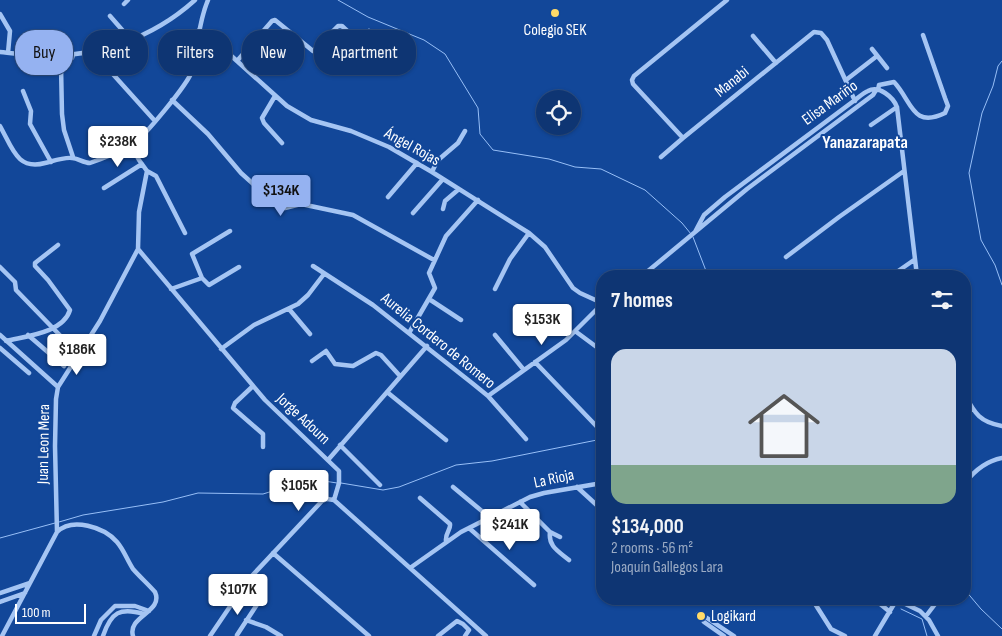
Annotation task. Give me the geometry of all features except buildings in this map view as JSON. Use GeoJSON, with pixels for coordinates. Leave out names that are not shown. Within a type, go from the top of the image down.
{"type":"FeatureCollection","features":[{"type":"Feature","properties":{"kind":"street"},"geometry":{"type":"LineString","coordinates":[[148,32],[163,24],[195,0]]}},
{"type":"Feature","properties":{"kind":"street"},"geometry":{"type":"LineString","coordinates":[[199,30],[208,0]]}},
{"type":"Feature","properties":{"kind":"street"},"geometry":{"type":"LineString","coordinates":[[683,138],[633,84],[632,80],[634,76],[727,0]]}},
{"type":"Feature","properties":{"kind":"street"},"geometry":{"type":"LineString","coordinates":[[0,14],[11,35],[8,53]]}},
{"type":"Feature","properties":{"kind":"street"},"geometry":{"type":"LineString","coordinates":[[110,16],[122,30]]}},
{"type":"Feature","properties":{"kind":"street"},"geometry":{"type":"LineString","coordinates":[[237,61],[272,21],[275,20],[294,37],[314,51]]}},
{"type":"Feature","properties":{"kind":"street"},"geometry":{"type":"LineString","coordinates":[[334,30],[338,26],[342,26],[346,30]]}},
{"type":"Feature","properties":{"kind":"street","name":"Manabi"},"geometry":{"type":"LineString","coordinates":[[661,158],[812,33],[821,33],[827,40],[846,80]]}},
{"type":"Feature","properties":{"kind":"street"},"geometry":{"type":"LineString","coordinates":[[916,270],[897,107],[891,97],[877,90],[880,85],[894,82],[913,111],[919,116],[928,118],[945,112],[948,106],[923,34]]}},
{"type":"Feature","properties":{"kind":"street"},"geometry":{"type":"LineString","coordinates":[[753,36],[776,63]]}},
{"type":"Feature","properties":{"kind":"street"},"geometry":{"type":"LineString","coordinates":[[872,49],[887,68]]}},
{"type":"Feature","properties":{"kind":"street"},"geometry":{"type":"LineString","coordinates":[[0,52],[15,54]]}},
{"type":"Feature","properties":{"kind":"street"},"geometry":{"type":"LineString","coordinates":[[73,54],[83,53]]}},
{"type":"Feature","properties":{"kind":"street","name":"Ángel Rojas"},"geometry":{"type":"LineString","coordinates":[[232,56],[287,106],[312,120],[370,138],[459,188],[529,233],[545,247],[573,288],[596,301]]}},
{"type":"Feature","properties":{"kind":"street"},"geometry":{"type":"LineString","coordinates":[[858,107],[846,80],[877,56]]}},
{"type":"Feature","properties":{"kind":"street"},"geometry":{"type":"LineString","coordinates":[[61,75],[64,130],[73,157],[83,163],[90,163],[138,140],[172,100],[190,75]]}},
{"type":"Feature","properties":{"kind":"street"},"geometry":{"type":"LineString","coordinates":[[114,75],[155,121]]}},
{"type":"Feature","properties":{"kind":"street","name":"Elisa Mariño"},"geometry":{"type":"LineString","coordinates":[[695,232],[704,215],[730,194],[854,100],[870,90],[877,90]]}},
{"type":"Feature","properties":{"kind":"street","name":"Elisa Mariño"},"geometry":{"type":"LineString","coordinates":[[649,270],[734,199],[858,107],[877,90]]}},
{"type":"Feature","properties":{"kind":"street"},"geometry":{"type":"LineString","coordinates":[[23,91],[31,111],[30,124],[51,162]]}},
{"type":"Feature","properties":{"kind":"street"},"geometry":{"type":"LineString","coordinates":[[275,96],[263,116],[263,120],[282,143]]}},
{"type":"Feature","properties":{"kind":"street"},"geometry":{"type":"LineString","coordinates":[[172,100],[208,134],[241,172],[279,207],[285,208],[300,204],[353,215],[434,260]]}},
{"type":"Feature","properties":{"kind":"street"},"geometry":{"type":"LineString","coordinates":[[871,125],[897,107]]}},
{"type":"Feature","properties":{"kind":"street"},"geometry":{"type":"LineString","coordinates":[[0,126],[18,158],[31,166],[73,157]]}},
{"type":"Feature","properties":{"kind":"street"},"geometry":{"type":"LineString","coordinates":[[432,172],[437,161],[458,142],[465,130]]}},
{"type":"Feature","properties":{"kind":"street"},"geometry":{"type":"LineString","coordinates":[[131,145],[142,164],[156,176],[184,233]]}},
{"type":"Feature","properties":{"kind":"street"},"geometry":{"type":"LineString","coordinates":[[388,197],[417,163]]}},
{"type":"Feature","properties":{"kind":"street"},"geometry":{"type":"LineString","coordinates":[[104,188],[142,164]]}},
{"type":"Feature","properties":{"kind":"street","name":"Juan Leon Mera"},"geometry":{"type":"LineString","coordinates":[[2,636],[57,532],[55,446],[58,388],[100,321],[138,250],[139,212],[148,171]]}},
{"type":"Feature","properties":{"kind":"street"},"geometry":{"type":"LineString","coordinates":[[786,257],[904,171]]}},
{"type":"Feature","properties":{"kind":"street"},"geometry":{"type":"LineString","coordinates":[[413,212],[443,179]]}},
{"type":"Feature","properties":{"kind":"street"},"geometry":{"type":"LineString","coordinates":[[443,209],[446,201],[459,188]]}},
{"type":"Feature","properties":{"kind":"street"},"geometry":{"type":"LineString","coordinates":[[730,194],[734,199]]}},
{"type":"Feature","properties":{"kind":"street"},"geometry":{"type":"LineString","coordinates":[[409,332],[435,288],[428,275],[446,236],[478,200]]}},
{"type":"Feature","properties":{"kind":"street"},"geometry":{"type":"LineString","coordinates":[[230,231],[192,254],[202,278],[209,285],[240,267]]}},
{"type":"Feature","properties":{"kind":"street"},"geometry":{"type":"LineString","coordinates":[[495,290],[510,259],[529,233]]}},
{"type":"Feature","properties":{"kind":"street"},"geometry":{"type":"LineString","coordinates":[[6,341],[52,329],[68,317],[70,310],[48,280],[34,266],[58,245]]}},
{"type":"Feature","properties":{"kind":"street","name":"Jorge Adoum"},"geometry":{"type":"LineString","coordinates":[[138,250],[281,417],[339,471],[339,483],[334,499]]}},
{"type":"Feature","properties":{"kind":"street"},"geometry":{"type":"LineString","coordinates":[[900,270],[914,260]]}},
{"type":"Feature","properties":{"kind":"street","name":"Aurelia Cordero de Romero"},"geometry":{"type":"LineString","coordinates":[[313,266],[366,300],[427,346],[488,396],[526,439]]}},
{"type":"Feature","properties":{"kind":"street"},"geometry":{"type":"LineString","coordinates":[[0,267],[15,282],[16,290],[79,355]]}},
{"type":"Feature","properties":{"kind":"street"},"geometry":{"type":"LineString","coordinates":[[221,349],[254,325],[289,309],[308,295],[324,274]]}},
{"type":"Feature","properties":{"kind":"street"},"geometry":{"type":"LineString","coordinates":[[171,289],[202,278]]}},
{"type":"Feature","properties":{"kind":"street"},"geometry":{"type":"LineString","coordinates":[[428,299],[461,320]]}},
{"type":"Feature","properties":{"kind":"street"},"geometry":{"type":"LineString","coordinates":[[289,309],[310,334]]}},
{"type":"Feature","properties":{"kind":"street"},"geometry":{"type":"LineString","coordinates":[[488,396],[575,331],[596,310]]}},
{"type":"Feature","properties":{"kind":"street"},"geometry":{"type":"LineString","coordinates":[[575,331],[596,346]]}},
{"type":"Feature","properties":{"kind":"street"},"geometry":{"type":"LineString","coordinates":[[0,335],[58,388]]}},
{"type":"Feature","properties":{"kind":"street"},"geometry":{"type":"LineString","coordinates":[[28,335],[64,366]]}},
{"type":"Feature","properties":{"kind":"street"},"geometry":{"type":"LineString","coordinates":[[495,335],[524,370]]}},
{"type":"Feature","properties":{"kind":"street"},"geometry":{"type":"LineString","coordinates":[[328,460],[427,346]]}},
{"type":"Feature","properties":{"kind":"street"},"geometry":{"type":"LineString","coordinates":[[0,348],[29,373]]}},
{"type":"Feature","properties":{"kind":"street"},"geometry":{"type":"LineString","coordinates":[[312,361],[326,351],[335,364],[353,366],[376,353],[381,355],[400,376]]}},
{"type":"Feature","properties":{"kind":"street"},"geometry":{"type":"LineString","coordinates":[[535,362],[596,426]]}},
{"type":"Feature","properties":{"kind":"street"},"geometry":{"type":"LineString","coordinates":[[253,386],[235,403],[234,408],[263,434],[263,447]]}},
{"type":"Feature","properties":{"kind":"street"},"geometry":{"type":"LineString","coordinates":[[387,392],[446,440]]}},
{"type":"Feature","properties":{"kind":"street"},"geometry":{"type":"LineString","coordinates":[[972,409],[979,417],[990,424],[1002,426]]}},
{"type":"Feature","properties":{"kind":"street"},"geometry":{"type":"LineString","coordinates":[[340,445],[380,485]]}},
{"type":"Feature","properties":{"kind":"street"},"geometry":{"type":"LineString","coordinates":[[971,477],[981,466],[1002,458]]}},
{"type":"Feature","properties":{"kind":"street","name":"La Rioja"},"geometry":{"type":"LineString","coordinates":[[410,568],[446,541],[520,502],[544,492],[596,484]]}},
{"type":"Feature","properties":{"kind":"street"},"geometry":{"type":"LineString","coordinates":[[577,486],[596,504]]}},
{"type":"Feature","properties":{"kind":"street"},"geometry":{"type":"LineString","coordinates":[[453,487],[489,517]]}},
{"type":"Feature","properties":{"kind":"street"},"geometry":{"type":"LineString","coordinates":[[420,498],[450,524],[446,534],[446,541]]}},
{"type":"Feature","properties":{"kind":"street"},"geometry":{"type":"LineString","coordinates":[[210,636],[242,588],[322,501],[327,499],[334,499],[486,636]]}},
{"type":"Feature","properties":{"kind":"street"},"geometry":{"type":"LineString","coordinates":[[520,502],[550,532],[560,537]]}},
{"type":"Feature","properties":{"kind":"street"},"geometry":{"type":"LineString","coordinates":[[57,532],[71,524],[83,524],[112,537],[133,568],[155,592],[156,600],[149,611],[132,628],[133,636]]}},
{"type":"Feature","properties":{"kind":"street"},"geometry":{"type":"LineString","coordinates":[[469,528],[534,585]]}},
{"type":"Feature","properties":{"kind":"street"},"geometry":{"type":"LineString","coordinates":[[550,532],[550,543],[554,549],[569,560]]}},
{"type":"Feature","properties":{"kind":"street"},"geometry":{"type":"LineString","coordinates":[[273,553],[369,636]]}},
{"type":"Feature","properties":{"kind":"street"},"geometry":{"type":"LineString","coordinates":[[0,593],[30,583]]}},
{"type":"Feature","properties":{"kind":"street"},"geometry":{"type":"LineString","coordinates":[[237,635],[258,601],[242,588]]}},
{"type":"Feature","properties":{"kind":"street"},"geometry":{"type":"LineString","coordinates":[[0,602],[25,593]]}},
{"type":"Feature","properties":{"kind":"street"},"geometry":{"type":"LineString","coordinates":[[816,605],[831,629],[845,636]]}},
{"type":"Feature","properties":{"kind":"street"},"geometry":{"type":"LineString","coordinates":[[881,605],[890,612]]}},
{"type":"Feature","properties":{"kind":"street"},"geometry":{"type":"LineString","coordinates":[[875,636],[893,605]]}},
{"type":"Feature","properties":{"kind":"street"},"geometry":{"type":"LineString","coordinates":[[908,605],[926,616],[938,636]]}},
{"type":"Feature","properties":{"kind":"street"},"geometry":{"type":"LineString","coordinates":[[926,616],[934,605]]}},
{"type":"Feature","properties":{"kind":"street"},"geometry":{"type":"LineString","coordinates":[[94,636],[106,612],[115,606],[135,606],[149,611]]}},
{"type":"Feature","properties":{"kind":"street"},"geometry":{"type":"LineString","coordinates":[[103,636],[112,617],[121,611],[144,614]]}},
{"type":"Feature","properties":{"kind":"street"},"geometry":{"type":"LineString","coordinates":[[724,636],[704,622],[698,614],[734,636]]}},
{"type":"Feature","properties":{"kind":"street"},"geometry":{"type":"LineString","coordinates":[[463,624],[468,619]]}},
{"type":"Feature","properties":{"kind":"street"},"geometry":{"type":"LineString","coordinates":[[246,620],[266,626],[281,636]]}},
{"type":"Feature","properties":{"kind":"street"},"geometry":{"type":"LineString","coordinates":[[438,636],[456,622],[463,624],[469,630],[465,636]]}},
{"type":"Feature","properties":{"kind":"waterway"},"geometry":{"type":"LineString","coordinates":[[338,0],[368,17],[424,40],[445,54],[478,108],[480,134],[493,150],[549,159],[575,167],[601,169],[645,190],[682,223],[691,234]]}},
{"type":"Feature","properties":{"kind":"waterway"},"geometry":{"type":"LineString","coordinates":[[1002,61],[998,66],[993,86],[982,113],[969,173],[981,240],[995,265],[1002,285]]}},
{"type":"Feature","properties":{"kind":"waterway"},"geometry":{"type":"LineString","coordinates":[[693,237],[706,270]]}},
{"type":"Feature","properties":{"kind":"waterway"},"geometry":{"type":"LineString","coordinates":[[341,483],[383,490],[399,487],[456,465],[492,461],[596,440]]}},
{"type":"Feature","properties":{"kind":"waterway"},"geometry":{"type":"LineString","coordinates":[[59,522],[83,515],[163,502],[198,493],[263,494],[311,479],[337,483]]}},
{"type":"Feature","properties":{"kind":"waterway"},"geometry":{"type":"LineString","coordinates":[[0,538],[55,523]]}},
{"type":"Feature","properties":{"kind":"waterway"},"geometry":{"type":"LineString","coordinates":[[971,597],[1002,629]]}},
{"type":"Feature","properties":{"kind":"waterway"},"geometry":{"type":"LineString","coordinates":[[901,609],[922,619],[927,636]]}},
{"type":"Feature","properties":{"kind":"place","name":"Colegio SEK"},"geometry":{"type":"Point","coordinates":[555,13]}},
{"type":"Feature","properties":{"kind":"place","name":"Logikard"},"geometry":{"type":"Point","coordinates":[701,616]}},
{"type":"Feature","properties":{"kind":"district","name":"Yanazarapata"},"geometry":{"type":"Point","coordinates":[865,142]}}]}
